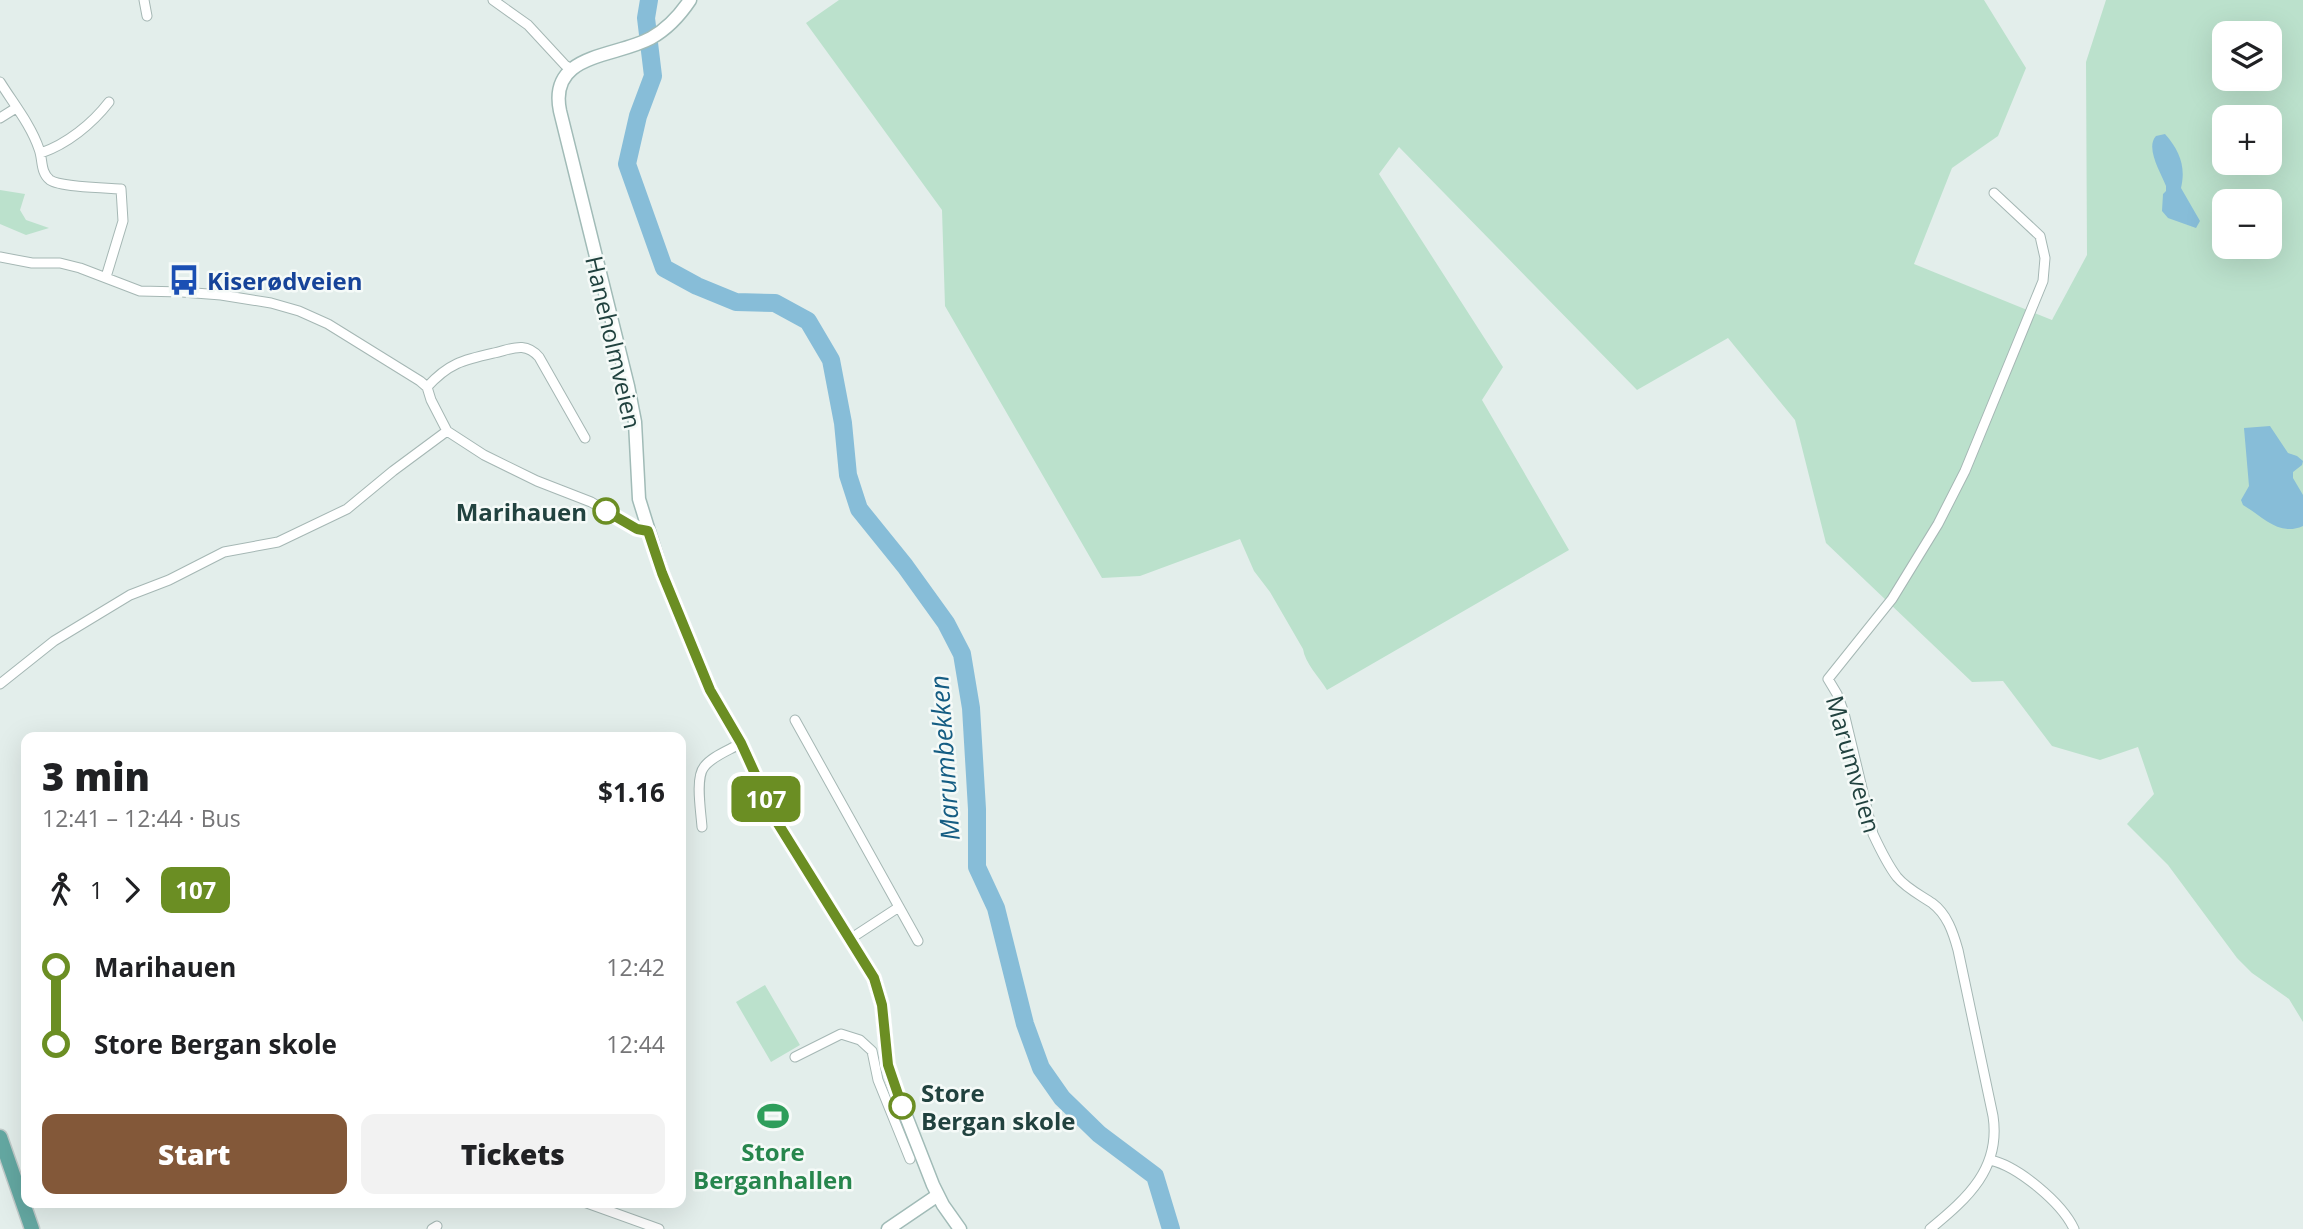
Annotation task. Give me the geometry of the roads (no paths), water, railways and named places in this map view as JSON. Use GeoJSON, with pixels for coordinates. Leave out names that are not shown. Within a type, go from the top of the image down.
{"type":"FeatureCollection","features":[{"type":"Feature","properties":{"kind":"main road"},"geometry":{"type":"LineString","coordinates":[[570,68],[647,39],[671,23],[690,0]]}},
{"type":"Feature","properties":{"kind":"main road","name":"Haneholmveien"},"geometry":{"type":"LineString","coordinates":[[570,68],[560,85],[558,105],[628,386],[635,422],[638,486],[648,531],[662,573],[710,690],[741,743],[777,822],[868,965],[882,1005],[881,1059],[897,1093],[911,1145],[960,1229]]}},
{"type":"Feature","properties":{"kind":"main road"},"geometry":{"type":"LineString","coordinates":[[0,1138],[21,1198]]}},
{"type":"Feature","properties":{"kind":"main road"},"geometry":{"type":"LineString","coordinates":[[888,1229],[938,1195]]}},
{"type":"Feature","properties":{"kind":"main road"},"geometry":{"type":"LineString","coordinates":[[25,1208],[32,1229]]}},
{"type":"Feature","properties":{"kind":"street"},"geometry":{"type":"LineString","coordinates":[[144,0],[147,16]]}},
{"type":"Feature","properties":{"kind":"street"},"geometry":{"type":"LineString","coordinates":[[493,0],[528,25],[570,68]]}},
{"type":"Feature","properties":{"kind":"street"},"geometry":{"type":"LineString","coordinates":[[0,82],[34,138],[41,153],[44,171],[52,181],[121,189],[123,221],[106,277]]}},
{"type":"Feature","properties":{"kind":"street"},"geometry":{"type":"LineString","coordinates":[[41,153],[77,133],[109,102]]}},
{"type":"Feature","properties":{"kind":"street"},"geometry":{"type":"LineString","coordinates":[[0,118],[16,108]]}},
{"type":"Feature","properties":{"kind":"street","name":"Marumveien"},"geometry":{"type":"LineString","coordinates":[[1930,1229],[1983,1175],[1994,1149],[1996,1133],[1993,1115],[1951,926],[1935,906],[1897,877],[1881,852],[1873,834],[1844,713],[1828,679],[1892,599],[1938,524],[1965,471],[2043,281],[2045,258],[2040,236],[1994,193]]}},
{"type":"Feature","properties":{"kind":"street"},"geometry":{"type":"LineString","coordinates":[[0,257],[32,263],[60,263],[140,291],[221,295],[271,303],[299,311],[328,324],[387,359],[427,387],[447,431],[484,455],[537,481],[590,502],[637,529],[648,531]]}},
{"type":"Feature","properties":{"kind":"street"},"geometry":{"type":"LineString","coordinates":[[427,387],[447,369],[470,357],[516,347],[530,349],[540,356],[585,438]]}},
{"type":"Feature","properties":{"kind":"street"},"geometry":{"type":"LineString","coordinates":[[0,684],[54,641],[130,595],[224,552],[278,542],[347,509],[447,431]]}},
{"type":"Feature","properties":{"kind":"street"},"geometry":{"type":"LineString","coordinates":[[795,720],[918,941]]}},
{"type":"Feature","properties":{"kind":"street"},"geometry":{"type":"LineString","coordinates":[[702,827],[699,780],[701,771],[706,764],[741,743]]}},
{"type":"Feature","properties":{"kind":"street"},"geometry":{"type":"LineString","coordinates":[[850,939],[899,907]]}},
{"type":"Feature","properties":{"kind":"street","name":"Haneholmveien"},"geometry":{"type":"LineString","coordinates":[[795,1057],[841,1034],[860,1040],[881,1059]]}},
{"type":"Feature","properties":{"kind":"street","name":"Haneholmveien"},"geometry":{"type":"LineString","coordinates":[[910,1159],[911,1145]]}},
{"type":"Feature","properties":{"kind":"street"},"geometry":{"type":"LineString","coordinates":[[1990,1160],[2030,1181],[2070,1220],[2074,1229]]}},
{"type":"Feature","properties":{"kind":"street"},"geometry":{"type":"LineString","coordinates":[[601,1208],[659,1229]]}},
{"type":"Feature","properties":{"kind":"water"},"geometry":{"type":"Polygon","coordinates":[[[2165,134],[2175,147],[2180,160],[2183,173],[2181,188],[2200,221],[2196,228],[2168,218],[2162,211],[2166,186],[2152,147],[2156,136],[2165,134]]]}},
{"type":"Feature","properties":{"kind":"water"},"geometry":{"type":"Polygon","coordinates":[[[2270,426],[2288,453],[2303,461],[2293,472],[2293,478],[2303,495],[2303,526],[2294,529],[2271,524],[2243,505],[2241,500],[2249,486],[2244,428],[2270,426]]]}},
{"type":"Feature","properties":{"kind":"waterway","name":"Marumbekken"},"geometry":{"type":"LineString","coordinates":[[649,0],[646,18],[653,76],[638,116],[627,164],[664,268],[697,286],[736,302],[775,303],[808,321],[831,360],[843,423],[848,475],[859,509],[946,623],[962,654],[971,708],[977,809],[977,867],[996,908],[1025,1024],[1041,1068],[1062,1098],[1099,1134],[1155,1176],[1171,1229]]}},
{"type":"Feature","properties":{"kind":"place","name":"Kiserødveien"},"geometry":{"type":"Point","coordinates":[184,280]}},
{"type":"Feature","properties":{"kind":"place","name":"Marihauen"},"geometry":{"type":"Point","coordinates":[606,511]}},
{"type":"Feature","properties":{"kind":"place","name":"Store Bergan skole"},"geometry":{"type":"Point","coordinates":[902,1106]}},
{"type":"Feature","properties":{"kind":"place","name":"Store Berganhallen"},"geometry":{"type":"Point","coordinates":[773,1116]}}]}
